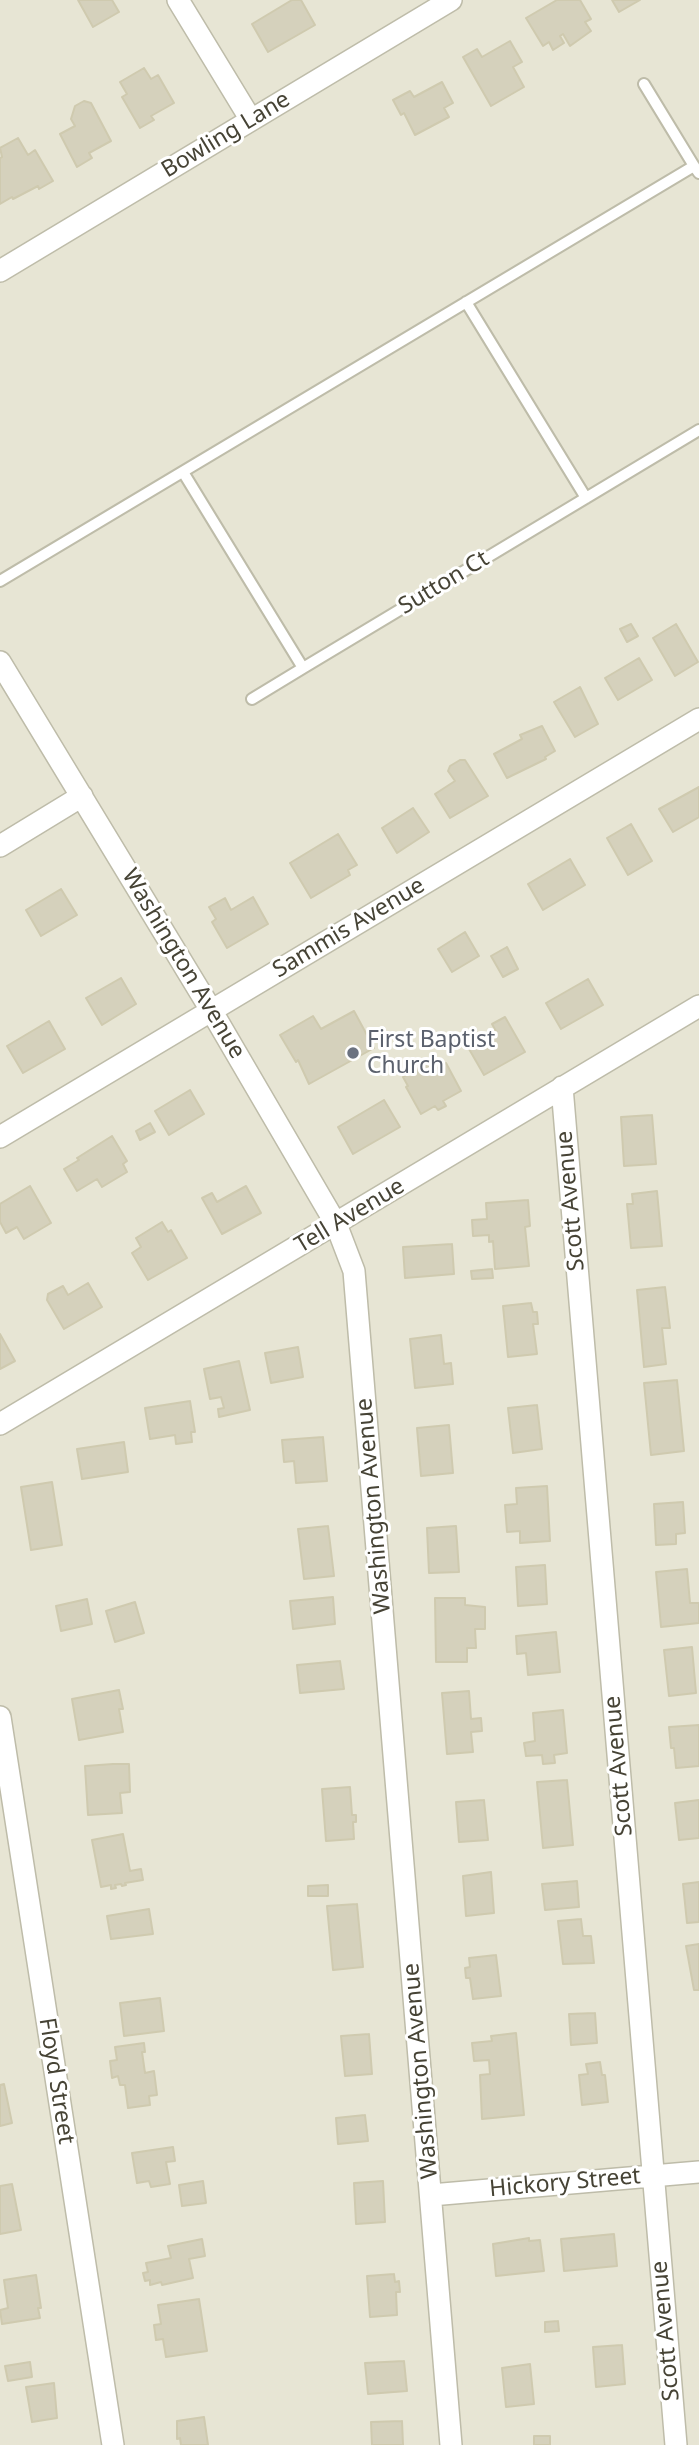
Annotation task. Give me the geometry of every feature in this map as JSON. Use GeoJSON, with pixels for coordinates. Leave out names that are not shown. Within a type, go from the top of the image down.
{"type":"FeatureCollection","features":[{"type":"Feature","properties":{"kind":"street"},"geometry":{"type":"LineString","coordinates":[[178,0],[251,120]]}},
{"type":"Feature","properties":{"kind":"street","name":"Bowling Lane"},"geometry":{"type":"LineString","coordinates":[[0,271],[451,0]]}},
{"type":"Feature","properties":{"kind":"street","name":"Washington Avenue"},"geometry":{"type":"LineString","coordinates":[[0,662],[211,1010],[336,1224],[354,1271],[451,2445]]}},
{"type":"Feature","properties":{"kind":"street","name":"Sammis Avenue"},"geometry":{"type":"LineString","coordinates":[[0,1137],[699,719]]}},
{"type":"Feature","properties":{"kind":"street"},"geometry":{"type":"LineString","coordinates":[[0,846],[82,796]]}},
{"type":"Feature","properties":{"kind":"street","name":"Tell Avenue"},"geometry":{"type":"LineString","coordinates":[[0,1424],[699,1006]]}},
{"type":"Feature","properties":{"kind":"street","name":"Scott Avenue"},"geometry":{"type":"LineString","coordinates":[[562,1087],[676,2445]]}},
{"type":"Feature","properties":{"kind":"street","name":"Floyd Street"},"geometry":{"type":"LineString","coordinates":[[0,1717],[113,2445]]}},
{"type":"Feature","properties":{"kind":"street","name":"Hickory Street"},"geometry":{"type":"LineString","coordinates":[[431,2195],[699,2172]]}},
{"type":"Feature","properties":{"kind":"lane"},"geometry":{"type":"LineString","coordinates":[[0,581],[466,302],[697,170],[644,84]]}},
{"type":"Feature","properties":{"kind":"lane"},"geometry":{"type":"LineString","coordinates":[[466,302],[586,498]]}},
{"type":"Feature","properties":{"kind":"lane","name":"Sutton Ct"},"geometry":{"type":"LineString","coordinates":[[252,699],[699,430]]}},
{"type":"Feature","properties":{"kind":"lane"},"geometry":{"type":"LineString","coordinates":[[183,472],[303,668]]}},
{"type":"Feature","properties":{"kind":"shaded area"},"geometry":{"type":"Polygon","coordinates":[[[0,0],[699,0],[699,2445],[0,2445],[0,0]]]}},
{"type":"Feature","properties":{"kind":"building"},"geometry":{"type":"Polygon","coordinates":[[[78,0],[112,0],[119,12],[93,27],[78,0]]]}},
{"type":"Feature","properties":{"kind":"building"},"geometry":{"type":"Polygon","coordinates":[[[292,0],[301,0],[315,25],[268,52],[252,24],[292,0]]]}},
{"type":"Feature","properties":{"kind":"building"},"geometry":{"type":"Polygon","coordinates":[[[557,0],[580,0],[591,19],[585,22],[591,31],[570,46],[563,34],[560,36],[564,43],[553,50],[549,42],[543,46],[526,18],[557,0]]]}},
{"type":"Feature","properties":{"kind":"building"},"geometry":{"type":"Polygon","coordinates":[[[612,0],[640,0],[619,12],[612,0]]]}},
{"type":"Feature","properties":{"kind":"building"},"geometry":{"type":"Polygon","coordinates":[[[510,41],[522,62],[513,67],[524,87],[491,106],[463,57],[477,49],[482,57],[510,41]]]}},
{"type":"Feature","properties":{"kind":"building"},"geometry":{"type":"Polygon","coordinates":[[[144,68],[151,79],[158,75],[174,103],[151,116],[154,120],[140,128],[122,97],[127,94],[120,82],[144,68]]]}},
{"type":"Feature","properties":{"kind":"building"},"geometry":{"type":"Polygon","coordinates":[[[442,82],[453,103],[444,108],[449,117],[415,135],[404,113],[401,115],[393,100],[410,91],[414,97],[442,82]]]}},
{"type":"Feature","properties":{"kind":"building"},"geometry":{"type":"Polygon","coordinates":[[[84,101],[91,103],[111,141],[89,153],[92,158],[77,167],[60,134],[75,126],[71,119],[75,106],[84,101]]]}},
{"type":"Feature","properties":{"kind":"building"},"geometry":{"type":"Polygon","coordinates":[[[18,138],[28,155],[35,150],[53,181],[0,204],[0,148],[18,138]]]}},
{"type":"Feature","properties":{"kind":"building"},"geometry":{"type":"Polygon","coordinates":[[[631,624],[638,636],[627,642],[620,629],[631,624]]]}},
{"type":"Feature","properties":{"kind":"building"},"geometry":{"type":"Polygon","coordinates":[[[676,624],[698,662],[675,676],[653,638],[676,624]]]}},
{"type":"Feature","properties":{"kind":"building"},"geometry":{"type":"Polygon","coordinates":[[[639,658],[652,680],[618,700],[605,678],[639,658]]]}},
{"type":"Feature","properties":{"kind":"building"},"geometry":{"type":"Polygon","coordinates":[[[580,687],[598,724],[575,737],[554,702],[580,687]]]}},
{"type":"Feature","properties":{"kind":"building"},"geometry":{"type":"Polygon","coordinates":[[[542,726],[555,751],[545,757],[546,759],[507,778],[494,754],[522,739],[520,735],[542,726]]]}},
{"type":"Feature","properties":{"kind":"building"},"geometry":{"type":"Polygon","coordinates":[[[465,760],[488,796],[450,818],[435,794],[455,781],[448,771],[450,766],[465,760]]]}},
{"type":"Feature","properties":{"kind":"building"},"geometry":{"type":"Polygon","coordinates":[[[699,787],[699,817],[673,832],[659,809],[699,787]]]}},
{"type":"Feature","properties":{"kind":"building"},"geometry":{"type":"Polygon","coordinates":[[[413,808],[429,832],[397,853],[382,828],[413,808]]]}},
{"type":"Feature","properties":{"kind":"building"},"geometry":{"type":"Polygon","coordinates":[[[631,824],[652,861],[628,875],[607,838],[631,824]]]}},
{"type":"Feature","properties":{"kind":"building"},"geometry":{"type":"Polygon","coordinates":[[[338,834],[357,865],[348,870],[350,875],[311,898],[290,863],[338,834]]]}},
{"type":"Feature","properties":{"kind":"building"},"geometry":{"type":"Polygon","coordinates":[[[570,859],[585,885],[543,910],[528,884],[570,859]]]}},
{"type":"Feature","properties":{"kind":"building"},"geometry":{"type":"Polygon","coordinates":[[[61,889],[77,915],[41,936],[26,910],[61,889]]]}},
{"type":"Feature","properties":{"kind":"building"},"geometry":{"type":"Polygon","coordinates":[[[253,897],[268,924],[227,948],[212,922],[216,919],[209,907],[225,898],[231,910],[253,897]]]}},
{"type":"Feature","properties":{"kind":"building"},"geometry":{"type":"Polygon","coordinates":[[[465,932],[479,956],[452,972],[438,949],[465,932]]]}},
{"type":"Feature","properties":{"kind":"building"},"geometry":{"type":"Polygon","coordinates":[[[507,947],[518,969],[503,977],[491,956],[507,947]]]}},
{"type":"Feature","properties":{"kind":"building"},"geometry":{"type":"Polygon","coordinates":[[[121,978],[136,1004],[102,1025],[86,998],[121,978]]]}},
{"type":"Feature","properties":{"kind":"building"},"geometry":{"type":"Polygon","coordinates":[[[588,979],[603,1005],[561,1029],[546,1003],[588,979]]]}},
{"type":"Feature","properties":{"kind":"building"},"geometry":{"type":"Polygon","coordinates":[[[354,1011],[374,1048],[309,1084],[298,1060],[296,1062],[280,1035],[313,1016],[321,1029],[354,1011]]]}},
{"type":"Feature","properties":{"kind":"building"},"geometry":{"type":"Polygon","coordinates":[[[505,1017],[525,1052],[484,1075],[469,1049],[497,1033],[492,1024],[505,1017]]]}},
{"type":"Feature","properties":{"kind":"building"},"geometry":{"type":"Polygon","coordinates":[[[49,1021],[65,1049],[23,1073],[7,1046],[49,1021]]]}},
{"type":"Feature","properties":{"kind":"building"},"geometry":{"type":"Polygon","coordinates":[[[427,1063],[432,1071],[446,1063],[461,1091],[443,1101],[446,1106],[438,1110],[435,1106],[421,1114],[403,1077],[427,1063]]]}},
{"type":"Feature","properties":{"kind":"building"},"geometry":{"type":"Polygon","coordinates":[[[190,1090],[204,1114],[169,1135],[155,1111],[190,1090]]]}},
{"type":"Feature","properties":{"kind":"building"},"geometry":{"type":"Polygon","coordinates":[[[384,1100],[400,1127],[353,1154],[338,1127],[384,1100]]]}},
{"type":"Feature","properties":{"kind":"building"},"geometry":{"type":"Polygon","coordinates":[[[652,1115],[656,1164],[624,1166],[621,1117],[652,1115]]]}},
{"type":"Feature","properties":{"kind":"building"},"geometry":{"type":"Polygon","coordinates":[[[150,1123],[155,1132],[140,1140],[136,1131],[150,1123]]]}},
{"type":"Feature","properties":{"kind":"building"},"geometry":{"type":"Polygon","coordinates":[[[112,1136],[127,1161],[123,1164],[127,1172],[102,1187],[97,1179],[77,1191],[64,1169],[112,1136]]]}},
{"type":"Feature","properties":{"kind":"building"},"geometry":{"type":"Polygon","coordinates":[[[30,1186],[51,1223],[24,1239],[17,1227],[6,1233],[0,1222],[0,1204],[30,1186]]]}},
{"type":"Feature","properties":{"kind":"building"},"geometry":{"type":"Polygon","coordinates":[[[246,1186],[261,1213],[222,1234],[202,1198],[212,1193],[217,1202],[246,1186]]]}},
{"type":"Feature","properties":{"kind":"building"},"geometry":{"type":"Polygon","coordinates":[[[657,1191],[662,1246],[631,1248],[627,1204],[633,1204],[632,1194],[657,1191]]]}},
{"type":"Feature","properties":{"kind":"building"},"geometry":{"type":"Polygon","coordinates":[[[528,1200],[530,1226],[525,1227],[529,1266],[495,1269],[493,1241],[489,1242],[489,1235],[473,1236],[472,1220],[487,1219],[486,1203],[528,1200]]]}},
{"type":"Feature","properties":{"kind":"building"},"geometry":{"type":"Polygon","coordinates":[[[162,1222],[168,1232],[171,1230],[187,1258],[148,1280],[132,1253],[141,1247],[136,1238],[162,1222]]]}},
{"type":"Feature","properties":{"kind":"building"},"geometry":{"type":"Polygon","coordinates":[[[452,1244],[454,1274],[405,1278],[403,1247],[452,1244]]]}},
{"type":"Feature","properties":{"kind":"building"},"geometry":{"type":"Polygon","coordinates":[[[492,1269],[493,1278],[472,1279],[471,1271],[492,1269]]]}},
{"type":"Feature","properties":{"kind":"building"},"geometry":{"type":"Polygon","coordinates":[[[88,1283],[102,1307],[64,1329],[47,1300],[48,1294],[63,1286],[68,1295],[88,1283]]]}},
{"type":"Feature","properties":{"kind":"building"},"geometry":{"type":"Polygon","coordinates":[[[665,1287],[670,1328],[662,1328],[666,1364],[644,1367],[637,1290],[665,1287]]]}},
{"type":"Feature","properties":{"kind":"building"},"geometry":{"type":"Polygon","coordinates":[[[531,1303],[533,1312],[537,1312],[538,1324],[533,1324],[537,1354],[508,1357],[503,1306],[531,1303]]]}},
{"type":"Feature","properties":{"kind":"building"},"geometry":{"type":"Polygon","coordinates":[[[0,1334],[15,1361],[0,1369],[0,1334]]]}},
{"type":"Feature","properties":{"kind":"building"},"geometry":{"type":"Polygon","coordinates":[[[441,1335],[444,1364],[451,1363],[453,1384],[415,1388],[410,1339],[441,1335]]]}},
{"type":"Feature","properties":{"kind":"building"},"geometry":{"type":"Polygon","coordinates":[[[298,1347],[303,1377],[271,1383],[265,1353],[298,1347]]]}},
{"type":"Feature","properties":{"kind":"building"},"geometry":{"type":"Polygon","coordinates":[[[239,1361],[250,1410],[219,1417],[218,1409],[224,1408],[221,1397],[210,1399],[204,1369],[239,1361]]]}},
{"type":"Feature","properties":{"kind":"building"},"geometry":{"type":"Polygon","coordinates":[[[677,1380],[684,1451],[651,1455],[644,1383],[677,1380]]]}},
{"type":"Feature","properties":{"kind":"building"},"geometry":{"type":"Polygon","coordinates":[[[190,1401],[195,1432],[191,1432],[192,1442],[176,1444],[175,1435],[150,1439],[145,1408],[190,1401]]]}},
{"type":"Feature","properties":{"kind":"building"},"geometry":{"type":"Polygon","coordinates":[[[537,1405],[542,1449],[513,1453],[508,1408],[537,1405]]]}},
{"type":"Feature","properties":{"kind":"building"},"geometry":{"type":"Polygon","coordinates":[[[449,1425],[453,1473],[421,1476],[417,1428],[449,1425]]]}},
{"type":"Feature","properties":{"kind":"building"},"geometry":{"type":"Polygon","coordinates":[[[323,1437],[327,1481],[296,1483],[294,1461],[284,1462],[282,1440],[323,1437]]]}},
{"type":"Feature","properties":{"kind":"building"},"geometry":{"type":"Polygon","coordinates":[[[124,1442],[128,1472],[82,1479],[77,1449],[124,1442]]]}},
{"type":"Feature","properties":{"kind":"building"},"geometry":{"type":"Polygon","coordinates":[[[52,1482],[62,1545],[31,1550],[21,1487],[52,1482]]]}},
{"type":"Feature","properties":{"kind":"building"},"geometry":{"type":"Polygon","coordinates":[[[547,1486],[550,1541],[520,1543],[520,1531],[507,1532],[505,1505],[517,1504],[516,1488],[547,1486]]]}},
{"type":"Feature","properties":{"kind":"building"},"geometry":{"type":"Polygon","coordinates":[[[683,1502],[685,1533],[676,1534],[676,1544],[656,1545],[654,1504],[683,1502]]]}},
{"type":"Feature","properties":{"kind":"building"},"geometry":{"type":"Polygon","coordinates":[[[328,1526],[334,1576],[304,1579],[298,1529],[328,1526]]]}},
{"type":"Feature","properties":{"kind":"building"},"geometry":{"type":"Polygon","coordinates":[[[456,1526],[459,1572],[429,1573],[427,1528],[456,1526]]]}},
{"type":"Feature","properties":{"kind":"building"},"geometry":{"type":"Polygon","coordinates":[[[545,1565],[547,1604],[518,1606],[516,1567],[545,1565]]]}},
{"type":"Feature","properties":{"kind":"building"},"geometry":{"type":"Polygon","coordinates":[[[687,1569],[690,1603],[699,1603],[699,1623],[661,1627],[656,1572],[687,1569]]]}},
{"type":"Feature","properties":{"kind":"building"},"geometry":{"type":"Polygon","coordinates":[[[333,1597],[335,1624],[293,1629],[290,1601],[333,1597]]]}},
{"type":"Feature","properties":{"kind":"building"},"geometry":{"type":"Polygon","coordinates":[[[435,1598],[465,1598],[465,1605],[485,1607],[485,1629],[475,1629],[476,1648],[467,1648],[467,1662],[436,1662],[435,1598]]]}},
{"type":"Feature","properties":{"kind":"building"},"geometry":{"type":"Polygon","coordinates":[[[87,1599],[92,1624],[61,1631],[56,1606],[87,1599]]]}},
{"type":"Feature","properties":{"kind":"building"},"geometry":{"type":"Polygon","coordinates":[[[135,1602],[144,1633],[115,1642],[106,1611],[135,1602]]]}},
{"type":"Feature","properties":{"kind":"building"},"geometry":{"type":"Polygon","coordinates":[[[556,1632],[560,1672],[528,1675],[526,1653],[517,1654],[516,1636],[556,1632]]]}},
{"type":"Feature","properties":{"kind":"building"},"geometry":{"type":"Polygon","coordinates":[[[692,1647],[696,1693],[669,1696],[664,1650],[692,1647]]]}},
{"type":"Feature","properties":{"kind":"building"},"geometry":{"type":"Polygon","coordinates":[[[340,1661],[344,1689],[300,1693],[297,1665],[340,1661]]]}},
{"type":"Feature","properties":{"kind":"building"},"geometry":{"type":"Polygon","coordinates":[[[119,1690],[123,1709],[119,1709],[123,1732],[79,1740],[72,1699],[119,1690]]]}},
{"type":"Feature","properties":{"kind":"building"},"geometry":{"type":"Polygon","coordinates":[[[469,1691],[471,1719],[481,1718],[482,1731],[471,1732],[473,1752],[447,1754],[442,1693],[469,1691]]]}},
{"type":"Feature","properties":{"kind":"building"},"geometry":{"type":"Polygon","coordinates":[[[563,1710],[567,1753],[554,1755],[555,1763],[543,1764],[542,1755],[526,1756],[524,1743],[535,1741],[533,1713],[563,1710]]]}},
{"type":"Feature","properties":{"kind":"building"},"geometry":{"type":"Polygon","coordinates":[[[699,1725],[699,1766],[676,1768],[669,1727],[699,1725]]]}},
{"type":"Feature","properties":{"kind":"building"},"geometry":{"type":"Polygon","coordinates":[[[129,1764],[130,1792],[120,1793],[122,1813],[88,1815],[85,1766],[129,1764]]]}},
{"type":"Feature","properties":{"kind":"building"},"geometry":{"type":"Polygon","coordinates":[[[567,1780],[573,1845],[543,1848],[537,1782],[567,1780]]]}},
{"type":"Feature","properties":{"kind":"building"},"geometry":{"type":"Polygon","coordinates":[[[350,1787],[352,1815],[356,1815],[356,1822],[353,1822],[354,1839],[326,1841],[322,1789],[350,1787]]]}},
{"type":"Feature","properties":{"kind":"building"},"geometry":{"type":"Polygon","coordinates":[[[484,1800],[488,1840],[459,1842],[456,1802],[484,1800]]]}},
{"type":"Feature","properties":{"kind":"building"},"geometry":{"type":"Polygon","coordinates":[[[699,1800],[699,1838],[679,1840],[675,1803],[699,1800]]]}},
{"type":"Feature","properties":{"kind":"building"},"geometry":{"type":"Polygon","coordinates":[[[123,1834],[130,1871],[141,1869],[143,1880],[122,1886],[115,1885],[116,1888],[111,1889],[111,1885],[101,1887],[92,1840],[123,1834]]]}},
{"type":"Feature","properties":{"kind":"building"},"geometry":{"type":"Polygon","coordinates":[[[491,1872],[494,1913],[466,1916],[463,1876],[491,1872]]]}},
{"type":"Feature","properties":{"kind":"building"},"geometry":{"type":"Polygon","coordinates":[[[577,1881],[579,1907],[545,1910],[542,1884],[577,1881]]]}},
{"type":"Feature","properties":{"kind":"building"},"geometry":{"type":"Polygon","coordinates":[[[699,1882],[699,1922],[687,1923],[683,1884],[699,1882]]]}},
{"type":"Feature","properties":{"kind":"building"},"geometry":{"type":"Polygon","coordinates":[[[328,1885],[328,1896],[308,1896],[308,1886],[328,1885]]]}},
{"type":"Feature","properties":{"kind":"building"},"geometry":{"type":"Polygon","coordinates":[[[357,1904],[363,1967],[333,1970],[327,1906],[357,1904]]]}},
{"type":"Feature","properties":{"kind":"building"},"geometry":{"type":"Polygon","coordinates":[[[149,1909],[153,1934],[111,1939],[107,1916],[149,1909]]]}},
{"type":"Feature","properties":{"kind":"building"},"geometry":{"type":"Polygon","coordinates":[[[581,1919],[583,1936],[591,1936],[594,1963],[563,1964],[558,1921],[581,1919]]]}},
{"type":"Feature","properties":{"kind":"building"},"geometry":{"type":"Polygon","coordinates":[[[699,1944],[699,1990],[694,1990],[686,1946],[699,1944]]]}},
{"type":"Feature","properties":{"kind":"building"},"geometry":{"type":"Polygon","coordinates":[[[496,1955],[501,1996],[473,1999],[470,1978],[466,1978],[465,1968],[470,1967],[469,1958],[496,1955]]]}},
{"type":"Feature","properties":{"kind":"building"},"geometry":{"type":"Polygon","coordinates":[[[160,1998],[164,2031],[124,2036],[120,2003],[160,1998]]]}},
{"type":"Feature","properties":{"kind":"building"},"geometry":{"type":"Polygon","coordinates":[[[595,2013],[597,2043],[571,2045],[569,2014],[595,2013]]]}},
{"type":"Feature","properties":{"kind":"building"},"geometry":{"type":"Polygon","coordinates":[[[516,2033],[524,2115],[482,2119],[480,2075],[490,2074],[489,2060],[474,2061],[472,2043],[492,2041],[491,2036],[516,2033]]]}},
{"type":"Feature","properties":{"kind":"building"},"geometry":{"type":"Polygon","coordinates":[[[369,2034],[372,2074],[345,2076],[341,2036],[369,2034]]]}},
{"type":"Feature","properties":{"kind":"building"},"geometry":{"type":"Polygon","coordinates":[[[144,2043],[145,2052],[142,2052],[145,2073],[154,2071],[157,2095],[149,2096],[150,2105],[128,2108],[125,2085],[120,2085],[118,2076],[112,2078],[110,2061],[117,2060],[115,2047],[144,2043]]]}},
{"type":"Feature","properties":{"kind":"building"},"geometry":{"type":"Polygon","coordinates":[[[600,2062],[602,2075],[605,2075],[608,2102],[582,2105],[579,2075],[588,2074],[586,2064],[600,2062]]]}},
{"type":"Feature","properties":{"kind":"building"},"geometry":{"type":"Polygon","coordinates":[[[4,2084],[12,2123],[0,2126],[0,2085],[4,2084]]]}},
{"type":"Feature","properties":{"kind":"building"},"geometry":{"type":"Polygon","coordinates":[[[365,2115],[368,2141],[338,2144],[336,2118],[365,2115]]]}},
{"type":"Feature","properties":{"kind":"building"},"geometry":{"type":"Polygon","coordinates":[[[173,2147],[175,2161],[166,2162],[170,2184],[151,2187],[149,2181],[137,2183],[132,2153],[173,2147]]]}},
{"type":"Feature","properties":{"kind":"building"},"geometry":{"type":"Polygon","coordinates":[[[203,2181],[206,2203],[182,2206],[179,2185],[203,2181]]]}},
{"type":"Feature","properties":{"kind":"building"},"geometry":{"type":"Polygon","coordinates":[[[383,2181],[385,2222],[356,2224],[354,2183],[383,2181]]]}},
{"type":"Feature","properties":{"kind":"building"},"geometry":{"type":"Polygon","coordinates":[[[12,2184],[21,2230],[0,2234],[0,2186],[12,2184]]]}},
{"type":"Feature","properties":{"kind":"building"},"geometry":{"type":"Polygon","coordinates":[[[614,2234],[617,2266],[564,2271],[561,2239],[614,2234]]]}},
{"type":"Feature","properties":{"kind":"building"},"geometry":{"type":"Polygon","coordinates":[[[529,2238],[529,2241],[540,2240],[544,2271],[496,2276],[493,2244],[529,2238]]]}},
{"type":"Feature","properties":{"kind":"building"},"geometry":{"type":"Polygon","coordinates":[[[202,2239],[205,2256],[189,2259],[193,2278],[162,2285],[161,2282],[150,2285],[150,2280],[145,2281],[143,2273],[148,2272],[146,2263],[171,2258],[168,2246],[202,2239]]]}},
{"type":"Feature","properties":{"kind":"building"},"geometry":{"type":"Polygon","coordinates":[[[394,2274],[395,2282],[399,2281],[400,2292],[396,2292],[397,2315],[370,2317],[367,2276],[394,2274]]]}},
{"type":"Feature","properties":{"kind":"building"},"geometry":{"type":"Polygon","coordinates":[[[36,2275],[40,2318],[2,2324],[0,2310],[8,2308],[4,2280],[36,2275]]]}},
{"type":"Feature","properties":{"kind":"building"},"geometry":{"type":"Polygon","coordinates":[[[199,2299],[207,2351],[166,2357],[163,2339],[156,2340],[154,2325],[161,2324],[158,2305],[199,2299]]]}},
{"type":"Feature","properties":{"kind":"building"},"geometry":{"type":"Polygon","coordinates":[[[558,2321],[559,2331],[545,2332],[545,2322],[558,2321]]]}},
{"type":"Feature","properties":{"kind":"building"},"geometry":{"type":"Polygon","coordinates":[[[622,2345],[625,2384],[596,2387],[593,2347],[622,2345]]]}},
{"type":"Feature","properties":{"kind":"building"},"geometry":{"type":"Polygon","coordinates":[[[404,2361],[407,2391],[368,2394],[365,2363],[404,2361]]]}},
{"type":"Feature","properties":{"kind":"building"},"geometry":{"type":"Polygon","coordinates":[[[30,2362],[32,2377],[8,2381],[5,2366],[30,2362]]]}},
{"type":"Feature","properties":{"kind":"building"},"geometry":{"type":"Polygon","coordinates":[[[530,2364],[534,2404],[506,2407],[502,2368],[530,2364]]]}},
{"type":"Feature","properties":{"kind":"building"},"geometry":{"type":"Polygon","coordinates":[[[54,2383],[57,2418],[32,2422],[26,2387],[54,2383]]]}},
{"type":"Feature","properties":{"kind":"building"},"geometry":{"type":"Polygon","coordinates":[[[204,2417],[208,2445],[181,2445],[180,2438],[177,2439],[177,2421],[204,2417]]]}},
{"type":"Feature","properties":{"kind":"building"},"geometry":{"type":"Polygon","coordinates":[[[402,2421],[403,2445],[372,2445],[371,2422],[402,2421]]]}},
{"type":"Feature","properties":{"kind":"building"},"geometry":{"type":"Polygon","coordinates":[[[534,2436],[550,2436],[550,2445],[534,2445],[534,2436]]]}},
{"type":"Feature","properties":{"kind":"place","name":"First Baptist Church"},"geometry":{"type":"Point","coordinates":[353,1053]}}]}
